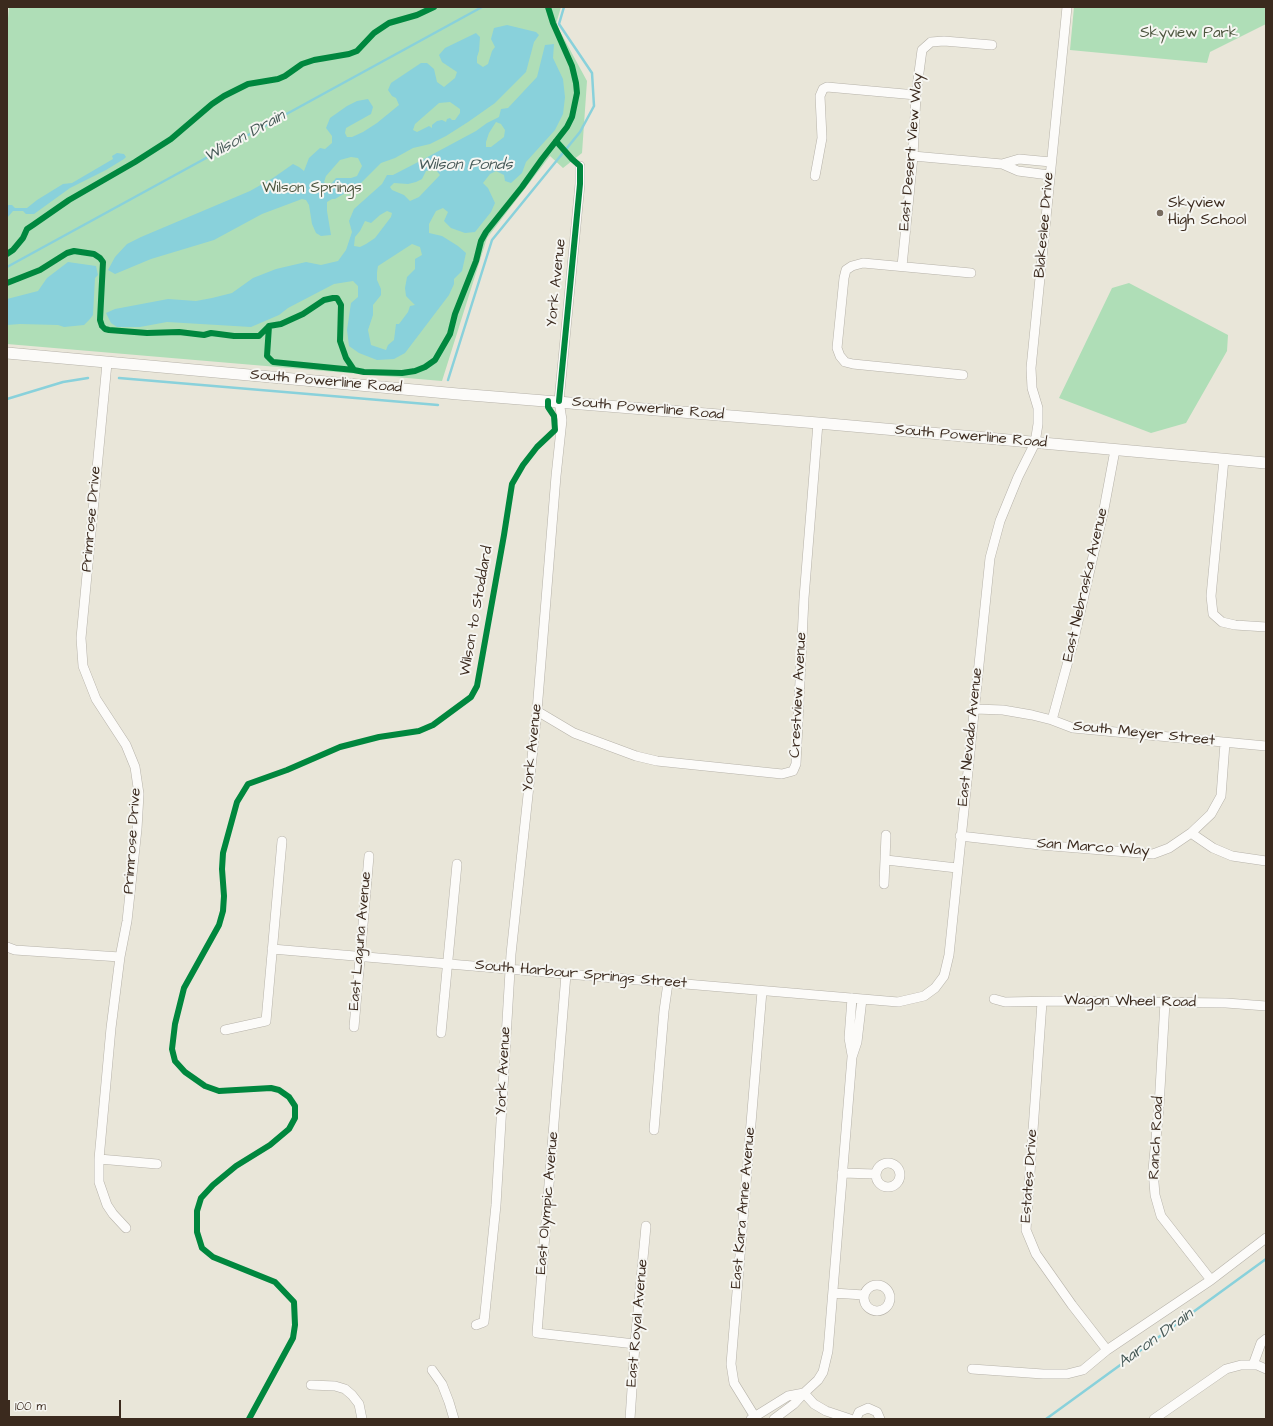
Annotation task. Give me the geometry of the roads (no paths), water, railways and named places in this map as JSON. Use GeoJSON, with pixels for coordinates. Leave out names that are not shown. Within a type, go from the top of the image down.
{"type":"FeatureCollection","features":[{"type":"Feature","properties":{"kind":"street","name":"Blakeslee Drive"},"geometry":{"type":"LineString","coordinates":[[1035,443],[1038,424],[1038,408],[1032,388],[1031,368],[1049,175],[1067,7]]}},
{"type":"Feature","properties":{"kind":"street","name":"East Desert View Way"},"geometry":{"type":"LineString","coordinates":[[902,266],[913,156],[916,95],[922,50],[931,42],[944,41],[992,45]]}},
{"type":"Feature","properties":{"kind":"street"},"geometry":{"type":"LineString","coordinates":[[815,176],[822,138],[820,96],[823,89],[827,87],[916,95]]}},
{"type":"Feature","properties":{"kind":"street"},"geometry":{"type":"LineString","coordinates":[[913,156],[1002,164],[1018,171],[1049,175]]}},
{"type":"Feature","properties":{"kind":"street"},"geometry":{"type":"LineString","coordinates":[[1002,164],[1019,159],[1051,162]]}},
{"type":"Feature","properties":{"kind":"street","name":"York Avenue"},"geometry":{"type":"LineString","coordinates":[[476,1325],[484,1322],[496,1206],[510,969],[537,711],[562,420],[559,401],[580,184],[580,166]]}},
{"type":"Feature","properties":{"kind":"street"},"geometry":{"type":"LineString","coordinates":[[963,375],[853,364],[845,362],[840,356],[837,348],[844,278],[846,270],[852,266],[863,263],[971,273]]}},
{"type":"Feature","properties":{"kind":"street","name":"South Powerline Road"},"geometry":{"type":"LineString","coordinates":[[7,353],[458,394],[559,401],[1266,463]]}},
{"type":"Feature","properties":{"kind":"street","name":"Primrose Drive"},"geometry":{"type":"LineString","coordinates":[[107,363],[81,638],[83,666],[96,699],[126,745],[135,767],[139,794],[137,829],[127,921],[120,957],[111,1028],[99,1159],[99,1182],[107,1205],[112,1214],[126,1228]]}},
{"type":"Feature","properties":{"kind":"street","name":"Crestview Avenue"},"geometry":{"type":"LineString","coordinates":[[537,711],[574,733],[636,756],[657,761],[782,774],[792,771],[796,764],[804,598],[818,424]]}},
{"type":"Feature","properties":{"kind":"street","name":"East Nevada Avenue"},"geometry":{"type":"LineString","coordinates":[[891,1001],[898,1002],[924,996],[935,988],[944,976],[949,955],[960,836],[975,709],[990,558],[1000,521],[1018,477],[1035,443]]}},
{"type":"Feature","properties":{"kind":"street","name":"East Nebraska Avenue"},"geometry":{"type":"LineString","coordinates":[[1052,720],[1073,643],[1104,509],[1115,450]]}},
{"type":"Feature","properties":{"kind":"street"},"geometry":{"type":"LineString","coordinates":[[1224,459],[1211,596],[1213,614],[1222,622],[1234,625],[1266,627]]}},
{"type":"Feature","properties":{"kind":"street","name":"South Meyer Street"},"geometry":{"type":"LineString","coordinates":[[975,709],[1003,710],[1032,715],[1052,720],[1073,728],[1266,746]]}},
{"type":"Feature","properties":{"kind":"street","name":"San Marco Way"},"geometry":{"type":"LineString","coordinates":[[960,836],[1040,845],[1153,854],[1169,848],[1191,833],[1211,814],[1221,796],[1225,743]]}},
{"type":"Feature","properties":{"kind":"street"},"geometry":{"type":"LineString","coordinates":[[1191,833],[1213,848],[1232,856],[1266,860]]}},
{"type":"Feature","properties":{"kind":"street"},"geometry":{"type":"LineString","coordinates":[[884,884],[886,835]]}},
{"type":"Feature","properties":{"kind":"street"},"geometry":{"type":"LineString","coordinates":[[225,1030],[266,1022],[282,841]]}},
{"type":"Feature","properties":{"kind":"street","name":"East Laguna Avenue"},"geometry":{"type":"LineString","coordinates":[[354,1027],[369,856]]}},
{"type":"Feature","properties":{"kind":"street"},"geometry":{"type":"LineString","coordinates":[[886,860],[957,868]]}},
{"type":"Feature","properties":{"kind":"street"},"geometry":{"type":"LineString","coordinates":[[441,1033],[458,864]]}},
{"type":"Feature","properties":{"kind":"street"},"geometry":{"type":"LineString","coordinates":[[7,947],[15,950],[120,957]]}},
{"type":"Feature","properties":{"kind":"street","name":"South Harbour Springs Street"},"geometry":{"type":"LineString","coordinates":[[272,949],[891,1001]]}},
{"type":"Feature","properties":{"kind":"street","name":"East Olympic Avenue"},"geometry":{"type":"LineString","coordinates":[[566,974],[537,1333],[635,1344]]}},
{"type":"Feature","properties":{"kind":"street"},"geometry":{"type":"LineString","coordinates":[[654,1130],[664,1011],[668,983]]}},
{"type":"Feature","properties":{"kind":"street","name":"East Kara Anne Avenue"},"geometry":{"type":"LineString","coordinates":[[754,1418],[734,1383],[731,1364],[762,991]]}},
{"type":"Feature","properties":{"kind":"street"},"geometry":{"type":"LineString","coordinates":[[852,998],[849,1038],[852,1057]]}},
{"type":"Feature","properties":{"kind":"street"},"geometry":{"type":"LineString","coordinates":[[774,1419],[794,1404],[824,1372],[828,1351],[852,1057],[857,1042],[862,999]]}},
{"type":"Feature","properties":{"kind":"street","name":"Wagon Wheel Road"},"geometry":{"type":"LineString","coordinates":[[994,999],[1005,1002],[1165,1002],[1226,1003],[1266,1006]]}},
{"type":"Feature","properties":{"kind":"street","name":"Estates Drive"},"geometry":{"type":"LineString","coordinates":[[1042,1002],[1026,1230],[1036,1254],[1072,1305],[1107,1350]]}},
{"type":"Feature","properties":{"kind":"street","name":"Ranch Road"},"geometry":{"type":"LineString","coordinates":[[1165,1002],[1159,1107],[1153,1170],[1155,1195],[1161,1216],[1211,1280]]}},
{"type":"Feature","properties":{"kind":"street"},"geometry":{"type":"LineString","coordinates":[[99,1159],[157,1164]]}},
{"type":"Feature","properties":{"kind":"street"},"geometry":{"type":"LineString","coordinates":[[842,1173],[875,1174]]}},
{"type":"Feature","properties":{"kind":"street","name":"East Royal Avenue"},"geometry":{"type":"LineString","coordinates":[[630,1419],[635,1344],[646,1226]]}},
{"type":"Feature","properties":{"kind":"street"},"geometry":{"type":"LineString","coordinates":[[972,1369],[1043,1374],[1067,1374],[1083,1370],[1107,1350],[1211,1280],[1266,1238]]}},
{"type":"Feature","properties":{"kind":"street"},"geometry":{"type":"LineString","coordinates":[[833,1293],[864,1296]]}},
{"type":"Feature","properties":{"kind":"street"},"geometry":{"type":"LineString","coordinates":[[1253,1365],[1261,1343],[1266,1339]]}},
{"type":"Feature","properties":{"kind":"street"},"geometry":{"type":"LineString","coordinates":[[1157,1418],[1226,1369],[1241,1365],[1253,1365],[1266,1369]]}},
{"type":"Feature","properties":{"kind":"street"},"geometry":{"type":"LineString","coordinates":[[432,1370],[442,1384],[454,1419]]}},
{"type":"Feature","properties":{"kind":"street"},"geometry":{"type":"LineString","coordinates":[[311,1385],[335,1386],[345,1390],[352,1395],[359,1404],[362,1419]]}},
{"type":"Feature","properties":{"kind":"street"},"geometry":{"type":"LineString","coordinates":[[754,1418],[788,1396],[804,1393]]}},
{"type":"Feature","properties":{"kind":"street"},"geometry":{"type":"LineString","coordinates":[[804,1393],[814,1404],[826,1411],[850,1419]]}},
{"type":"Feature","properties":{"kind":"street"},"geometry":{"type":"LineString","coordinates":[[856,1419],[859,1412],[868,1408],[877,1412],[880,1419]]}},
{"type":"Feature","properties":{"kind":"water","name":"Wilson Ponds"},"geometry":{"type":"Polygon","coordinates":[[[507,25],[536,32],[539,35],[534,42],[526,72],[495,103],[468,122],[430,144],[413,148],[395,158],[381,163],[359,185],[327,202],[331,235],[321,236],[316,233],[312,224],[309,205],[306,200],[302,199],[262,214],[214,240],[151,259],[115,274],[108,270],[115,257],[127,244],[250,191],[273,178],[293,164],[304,171],[309,158],[320,148],[325,149],[332,143],[332,136],[326,128],[330,118],[347,106],[357,101],[368,99],[373,107],[371,114],[346,128],[345,133],[347,137],[352,137],[363,132],[377,123],[399,105],[396,98],[392,96],[388,90],[391,83],[421,63],[427,63],[434,69],[437,82],[444,87],[455,78],[457,72],[442,62],[439,55],[445,48],[476,33],[480,37],[477,63],[483,67],[488,64],[492,51],[495,47],[491,39],[494,28],[507,25]],[[450,102],[439,103],[415,124],[413,130],[417,132],[429,126],[432,128],[432,125],[437,121],[442,120],[446,122],[447,119],[450,118],[455,120],[460,113],[460,109],[450,102]],[[351,157],[340,160],[326,176],[324,182],[328,185],[331,184],[336,178],[351,178],[357,176],[362,166],[358,158],[351,157]]]}},
{"type":"Feature","properties":{"kind":"water","name":"Wilson Ponds"},"geometry":{"type":"Polygon","coordinates":[[[554,44],[553,58],[563,79],[565,97],[563,114],[555,130],[526,162],[522,173],[511,183],[505,181],[504,175],[496,171],[490,174],[483,183],[488,188],[495,203],[491,212],[475,232],[465,233],[451,228],[444,221],[448,212],[443,208],[436,211],[429,224],[429,233],[442,236],[466,253],[462,271],[454,279],[454,284],[449,295],[405,353],[394,359],[377,360],[359,353],[349,346],[347,330],[351,303],[358,297],[358,286],[353,281],[334,284],[288,308],[279,315],[251,327],[167,322],[140,327],[117,327],[111,323],[106,313],[115,309],[168,299],[196,301],[212,298],[232,293],[253,278],[276,269],[306,262],[321,265],[338,261],[346,250],[352,232],[349,221],[354,209],[382,184],[387,175],[393,175],[422,160],[499,117],[501,109],[508,108],[537,77],[545,45],[554,44]],[[496,122],[489,133],[486,147],[491,147],[504,137],[505,130],[501,124],[496,122]],[[435,169],[426,171],[422,179],[416,182],[408,184],[394,183],[390,187],[392,190],[404,195],[410,201],[419,197],[440,175],[435,169]],[[387,211],[371,223],[365,221],[355,237],[354,246],[360,247],[375,238],[391,217],[392,213],[387,211]],[[412,244],[378,266],[377,280],[381,289],[381,295],[373,305],[373,315],[368,330],[371,345],[386,350],[388,345],[394,340],[396,324],[399,324],[408,312],[410,306],[415,305],[406,296],[405,288],[407,277],[415,269],[415,259],[422,255],[420,247],[412,244]]]}},
{"type":"Feature","properties":{"kind":"water"},"geometry":{"type":"Polygon","coordinates":[[[117,153],[124,154],[126,157],[106,170],[70,188],[34,214],[26,214],[23,211],[13,211],[7,218],[7,205],[12,205],[15,208],[27,208],[63,184],[72,183],[113,159],[112,156],[117,153]]]}},
{"type":"Feature","properties":{"kind":"water"},"geometry":{"type":"Polygon","coordinates":[[[68,262],[96,266],[98,275],[95,278],[93,315],[90,319],[84,325],[64,327],[58,325],[7,325],[7,299],[38,291],[47,278],[68,262]]]}},
{"type":"Feature","properties":{"kind":"waterway","name":"Wilson Drain"},"geometry":{"type":"LineString","coordinates":[[7,267],[482,7]]}},
{"type":"Feature","properties":{"kind":"waterway"},"geometry":{"type":"LineString","coordinates":[[448,380],[492,240],[580,132],[594,106],[592,73],[559,24],[564,7]]}},
{"type":"Feature","properties":{"kind":"waterway"},"geometry":{"type":"LineString","coordinates":[[7,399],[63,382],[88,378]]}},
{"type":"Feature","properties":{"kind":"waterway"},"geometry":{"type":"LineString","coordinates":[[119,378],[438,405]]}},
{"type":"Feature","properties":{"kind":"waterway","name":"Aaron Drain"},"geometry":{"type":"LineString","coordinates":[[1046,1419],[1266,1259]]}},
{"type":"Feature","properties":{"kind":"place","name":"Skyview High School"},"geometry":{"type":"Point","coordinates":[1160,213]}},
{"type":"Feature","properties":{"kind":"park label","name":"Skyview Park"},"geometry":{"type":"Point","coordinates":[1189,34]}},
{"type":"Feature","properties":{"kind":"park label","name":"Wilson Springs"},"geometry":{"type":"Point","coordinates":[312,189]}}]}
